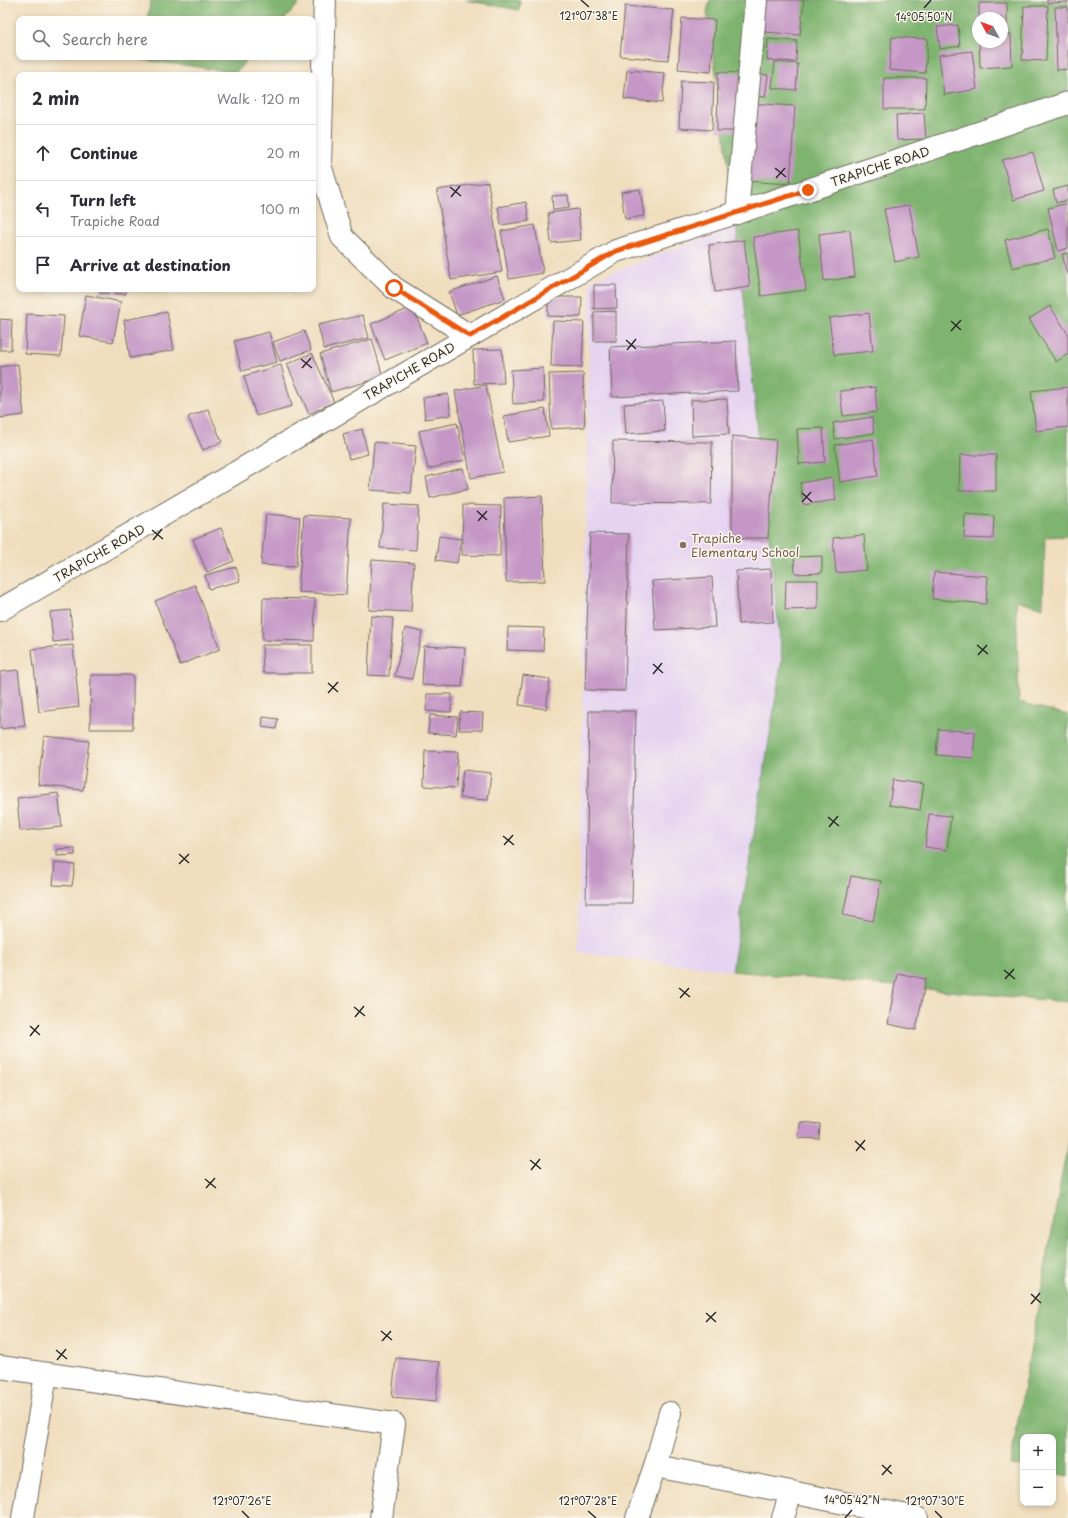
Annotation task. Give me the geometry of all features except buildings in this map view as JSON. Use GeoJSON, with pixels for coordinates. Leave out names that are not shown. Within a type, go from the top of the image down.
{"type":"FeatureCollection","features":[{"type":"Feature","properties":{"kind":"street"},"geometry":{"type":"LineString","coordinates":[[325,0],[320,165],[342,237],[394,288],[470,336]]}},
{"type":"Feature","properties":{"kind":"street"},"geometry":{"type":"LineString","coordinates":[[737,213],[756,0]]}},
{"type":"Feature","properties":{"kind":"street","name":"TRAPICHE ROAD"},"geometry":{"type":"LineString","coordinates":[[0,610],[616,251],[737,213],[1068,103]]}},
{"type":"Feature","properties":{"kind":"street"},"geometry":{"type":"LineString","coordinates":[[0,1367],[394,1424],[381,1518]]}},
{"type":"Feature","properties":{"kind":"street"},"geometry":{"type":"LineString","coordinates":[[23,1518],[46,1374]]}},
{"type":"Feature","properties":{"kind":"street"},"geometry":{"type":"LineString","coordinates":[[637,1518],[655,1466],[670,1414]]}},
{"type":"Feature","properties":{"kind":"street"},"geometry":{"type":"LineString","coordinates":[[655,1466],[917,1518]]}},
{"type":"Feature","properties":{"kind":"street"},"geometry":{"type":"LineString","coordinates":[[783,1518],[791,1492]]}},
{"type":"Feature","properties":{"kind":"shaded area","name":"Trapiche Elementary School"},"geometry":{"type":"Polygon","coordinates":[[[747,220],[782,659],[732,971],[578,953],[590,281],[747,220]]]}},
{"type":"Feature","properties":{"kind":"green space"},"geometry":{"type":"Polygon","coordinates":[[[151,0],[302,0],[288,16],[148,16],[151,0]]]}},
{"type":"Feature","properties":{"kind":"green space"},"geometry":{"type":"Polygon","coordinates":[[[465,0],[520,0],[519,10],[465,0]]]}},
{"type":"Feature","properties":{"kind":"green space"},"geometry":{"type":"Polygon","coordinates":[[[710,0],[1068,0],[1068,536],[1045,537],[1043,608],[1016,600],[1019,702],[1068,715],[1068,1002],[732,971],[782,659],[734,203],[707,12],[710,0]]]}},
{"type":"Feature","properties":{"kind":"green space"},"geometry":{"type":"Polygon","coordinates":[[[145,60],[246,60],[236,72],[145,60]]]}},
{"type":"Feature","properties":{"kind":"green space"},"geometry":{"type":"Polygon","coordinates":[[[1068,1141],[1068,1476],[1056,1474],[1056,1434],[1020,1434],[1020,1467],[1010,1465],[1068,1141]]]}},
{"type":"Feature","properties":{"kind":"place","name":"Trapiche Elementary School"},"geometry":{"type":"Point","coordinates":[683,545]}},
{"type":"Feature","properties":{"kind":"route"},"geometry":{"type":"LineString","coordinates":[[394,288],[470,336],[616,251],[808,190]]}}]}
